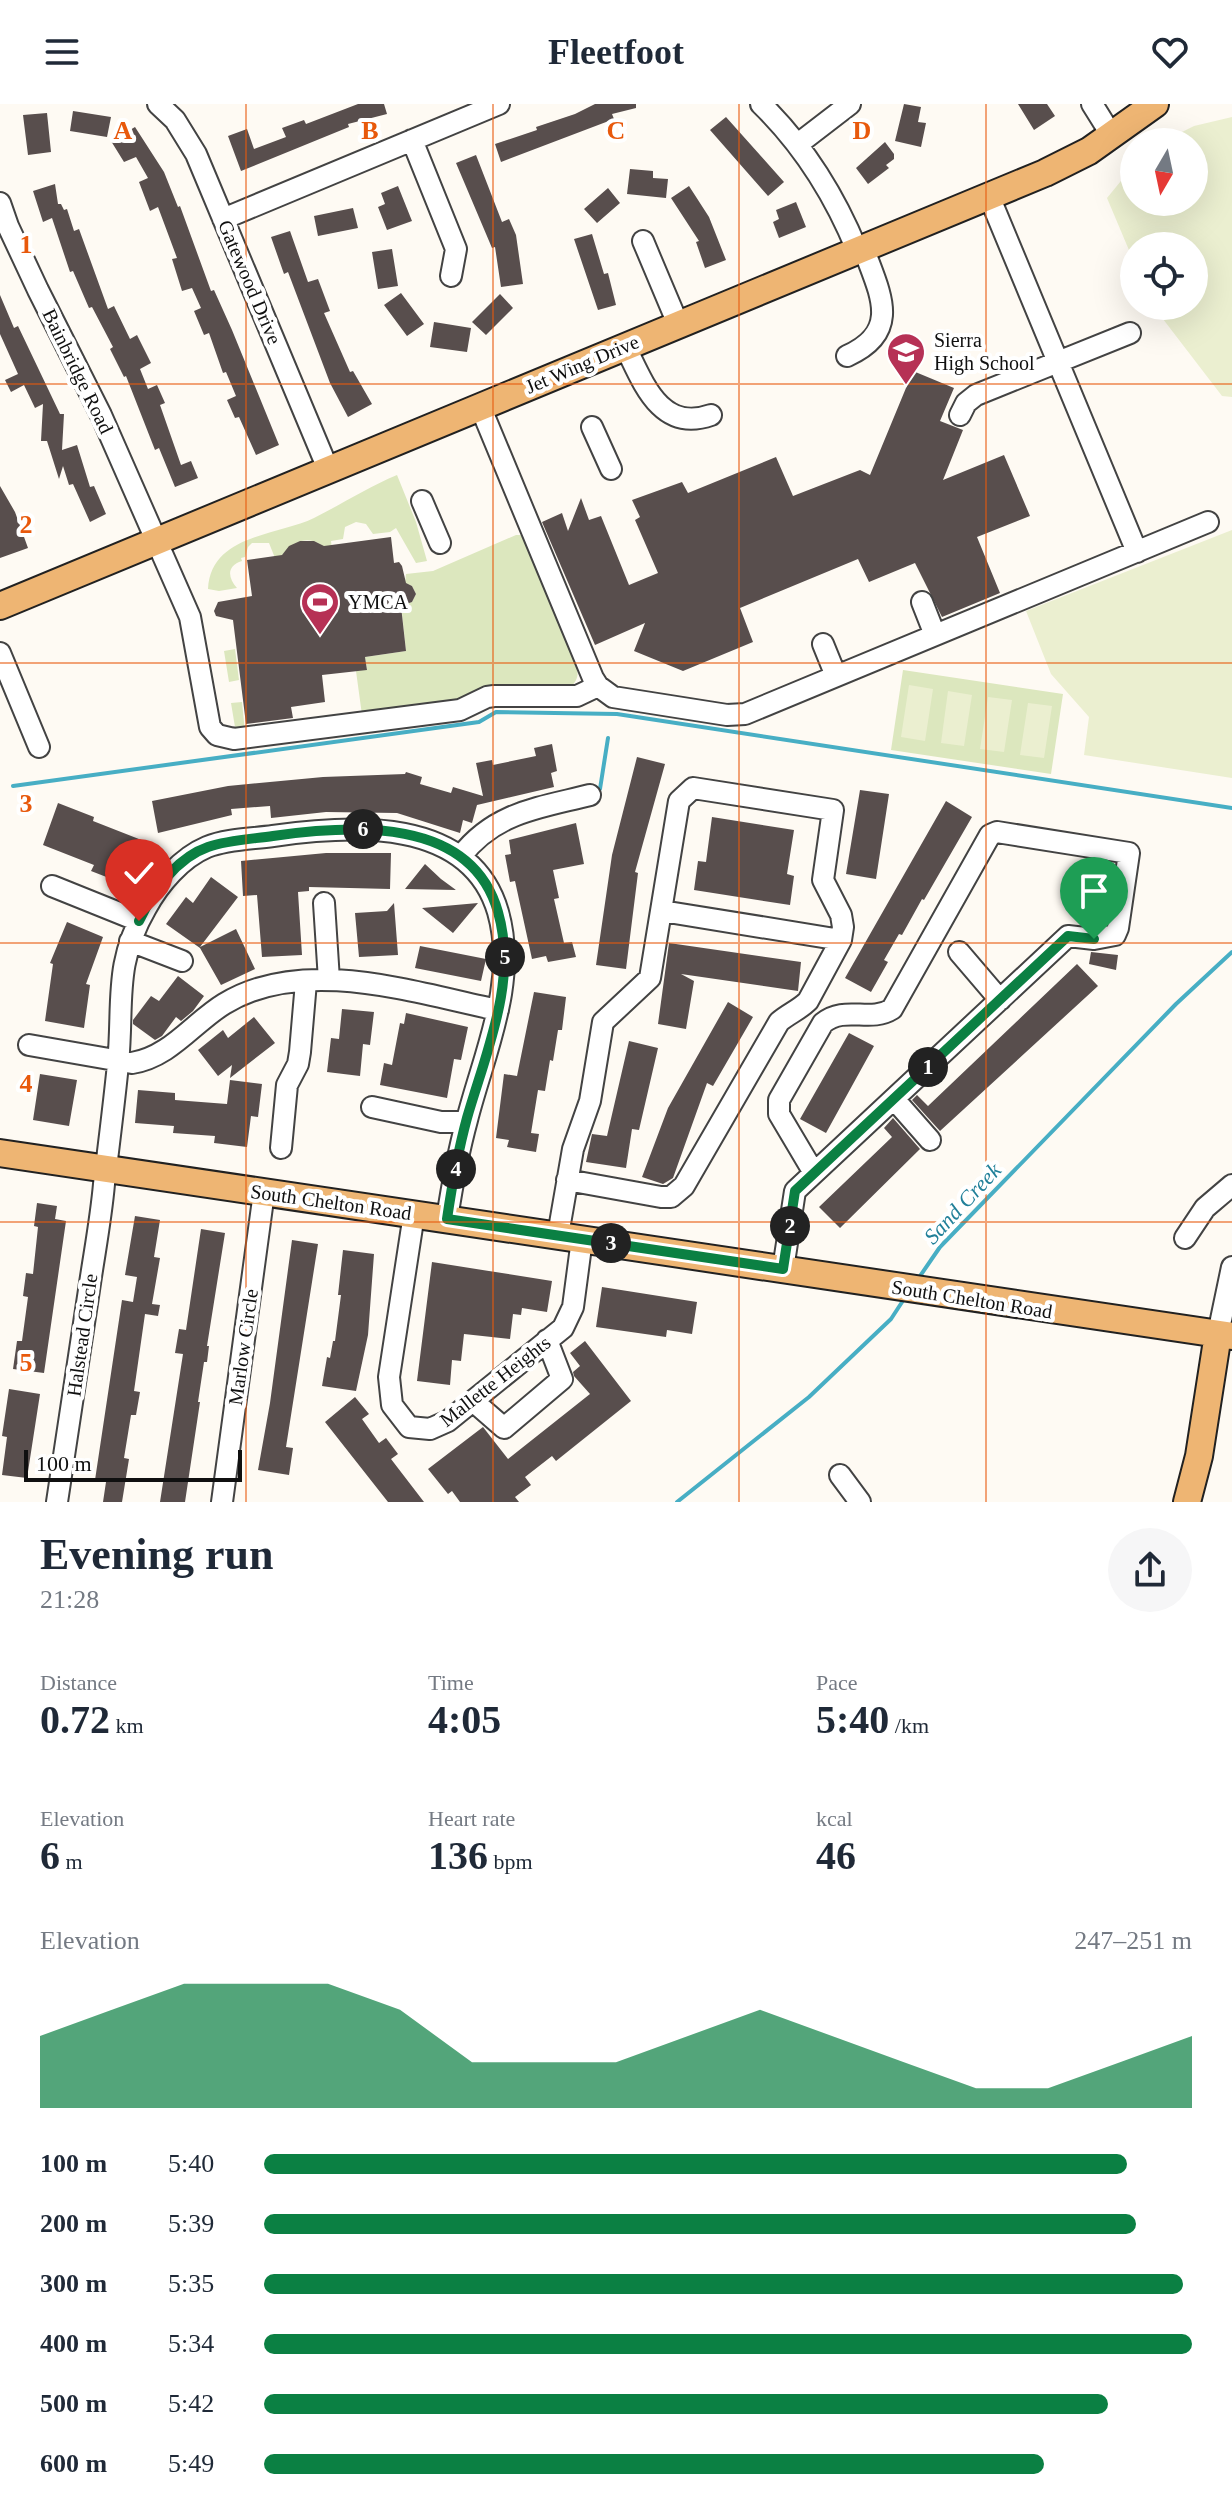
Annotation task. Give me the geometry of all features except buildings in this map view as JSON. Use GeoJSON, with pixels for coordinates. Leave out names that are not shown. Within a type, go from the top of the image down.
{"type":"FeatureCollection","features":[{"type":"Feature","properties":{"kind":"main road","name":"Jet Wing Drive"},"geometry":{"type":"LineString","coordinates":[[0,606],[1065,164],[1112,136],[1155,104]]}},
{"type":"Feature","properties":{"kind":"main road","name":"South Chelton Road"},"geometry":{"type":"LineString","coordinates":[[0,1153],[1225,1335]]}},
{"type":"Feature","properties":{"kind":"main road"},"geometry":{"type":"LineString","coordinates":[[1187,1502],[1225,1335]]}},
{"type":"Feature","properties":{"kind":"street","name":"Gatewood Drive"},"geometry":{"type":"LineString","coordinates":[[158,104],[187,137],[328,469]]}},
{"type":"Feature","properties":{"kind":"street"},"geometry":{"type":"LineString","coordinates":[[223,219],[499,104]]}},
{"type":"Feature","properties":{"kind":"street"},"geometry":{"type":"LineString","coordinates":[[761,104],[817,170],[860,248],[882,304],[882,323],[875,338],[847,356]]}},
{"type":"Feature","properties":{"kind":"street"},"geometry":{"type":"LineString","coordinates":[[798,144],[850,104]]}},
{"type":"Feature","properties":{"kind":"street"},"geometry":{"type":"LineString","coordinates":[[1092,104],[1112,136]]}},
{"type":"Feature","properties":{"kind":"street"},"geometry":{"type":"LineString","coordinates":[[412,140],[456,249],[451,276]]}},
{"type":"Feature","properties":{"kind":"street"},"geometry":{"type":"LineString","coordinates":[[989,196],[1137,552]]}},
{"type":"Feature","properties":{"kind":"street","name":"Bainbridge Road"},"geometry":{"type":"LineString","coordinates":[[0,203],[38,290],[101,415],[190,617],[210,727],[217,735],[224,739],[460,710],[487,697],[577,696],[598,686]]}},
{"type":"Feature","properties":{"kind":"street"},"geometry":{"type":"LineString","coordinates":[[643,241],[678,324]]}},
{"type":"Feature","properties":{"kind":"street"},"geometry":{"type":"LineString","coordinates":[[960,415],[966,403],[976,395],[1130,333]]}},
{"type":"Feature","properties":{"kind":"street"},"geometry":{"type":"LineString","coordinates":[[625,346],[649,392],[663,410],[684,418],[711,415]]}},
{"type":"Feature","properties":{"kind":"street"},"geometry":{"type":"LineString","coordinates":[[480,406],[598,686],[613,697],[708,701],[745,714],[1208,522]]}},
{"type":"Feature","properties":{"kind":"street"},"geometry":{"type":"LineString","coordinates":[[592,427],[611,469]]}},
{"type":"Feature","properties":{"kind":"street"},"geometry":{"type":"LineString","coordinates":[[422,501],[440,543]]}},
{"type":"Feature","properties":{"kind":"street"},"geometry":{"type":"LineString","coordinates":[[922,602],[935,635]]}},
{"type":"Feature","properties":{"kind":"street"},"geometry":{"type":"LineString","coordinates":[[823,644],[836,676]]}},
{"type":"Feature","properties":{"kind":"street"},"geometry":{"type":"LineString","coordinates":[[0,653],[39,747]]}},
{"type":"Feature","properties":{"kind":"street","name":"Mallette Heights"},"geometry":{"type":"LineString","coordinates":[[414,1214],[389,1377],[392,1405],[409,1427],[430,1429],[448,1421],[563,1328],[573,1307],[567,1180],[573,1149],[590,1101],[603,1022],[650,978],[679,801],[686,792],[693,788],[833,810],[823,880],[841,915],[841,940]]}},
{"type":"Feature","properties":{"kind":"street"},"geometry":{"type":"LineString","coordinates":[[447,1219],[466,1122],[498,1010],[504,977],[503,931],[489,889],[461,856],[497,822],[590,795]]}},
{"type":"Feature","properties":{"kind":"street","name":"Halstead Circle"},"geometry":{"type":"LineString","coordinates":[[57,1502],[106,1168],[118,1061],[122,969],[139,921],[160,886],[173,871],[207,847],[292,833],[378,830],[424,838],[461,856]]}},
{"type":"Feature","properties":{"kind":"street"},"geometry":{"type":"LineString","coordinates":[[783,1269],[795,1191],[1068,936],[1094,939],[1115,935],[1129,853],[997,832],[990,835],[892,1009],[881,1015],[836,1014],[823,1023],[779,1100],[779,1114],[814,1173]]}},
{"type":"Feature","properties":{"kind":"street"},"geometry":{"type":"LineString","coordinates":[[52,886],[139,921]]}},
{"type":"Feature","properties":{"kind":"street"},"geometry":{"type":"LineString","coordinates":[[324,903],[329,980]]}},
{"type":"Feature","properties":{"kind":"street"},"geometry":{"type":"LineString","coordinates":[[567,1180],[661,1197],[671,1197],[678,1192],[779,1022],[808,1001],[841,940],[662,911]]}},
{"type":"Feature","properties":{"kind":"street"},"geometry":{"type":"LineString","coordinates":[[130,941],[182,961]]}},
{"type":"Feature","properties":{"kind":"street"},"geometry":{"type":"LineString","coordinates":[[959,952],[1000,1000]]}},
{"type":"Feature","properties":{"kind":"street"},"geometry":{"type":"LineString","coordinates":[[29,1045],[132,1063],[153,1057],[225,1003],[241,996],[277,984],[329,980],[360,981],[498,1010]]}},
{"type":"Feature","properties":{"kind":"street"},"geometry":{"type":"LineString","coordinates":[[281,1148],[287,1085],[298,1064],[300,1052],[306,982]]}},
{"type":"Feature","properties":{"kind":"street"},"geometry":{"type":"LineString","coordinates":[[894,1099],[930,1140]]}},
{"type":"Feature","properties":{"kind":"street"},"geometry":{"type":"LineString","coordinates":[[372,1107],[441,1122],[466,1122]]}},
{"type":"Feature","properties":{"kind":"street"},"geometry":{"type":"LineString","coordinates":[[1185,1238],[1205,1208],[1232,1185]]}},
{"type":"Feature","properties":{"kind":"street","name":"Marlow Circle"},"geometry":{"type":"LineString","coordinates":[[222,1502],[264,1192]]}},
{"type":"Feature","properties":{"kind":"street"},"geometry":{"type":"LineString","coordinates":[[1225,1335],[1232,1267]]}},
{"type":"Feature","properties":{"kind":"street"},"geometry":{"type":"LineString","coordinates":[[473,1401],[504,1428],[562,1379],[547,1340]]}},
{"type":"Feature","properties":{"kind":"street"},"geometry":{"type":"LineString","coordinates":[[840,1475],[860,1502]]}},
{"type":"Feature","properties":{"kind":"green space"},"geometry":{"type":"Polygon","coordinates":[[[1232,117],[1232,397],[1222,396],[1164,320],[1208,320],[1208,232],[1121,232],[1107,198],[1120,182],[1120,216],[1208,216],[1208,128],[1190,128],[1232,117]]]}},
{"type":"Feature","properties":{"kind":"green space"},"geometry":{"type":"Polygon","coordinates":[[[397,475],[416,522],[427,561],[416,563],[396,528],[373,534],[366,524],[356,522],[345,527],[343,539],[331,541],[333,557],[318,543],[303,540],[289,548],[277,563],[269,543],[252,543],[242,561],[231,569],[230,576],[237,588],[208,589],[212,571],[221,557],[233,547],[314,518],[397,475]]]}},
{"type":"Feature","properties":{"kind":"green space"},"geometry":{"type":"Polygon","coordinates":[[[1232,530],[1232,778],[1084,755],[1089,717],[1051,674],[1026,611],[1232,530]]]}},
{"type":"Feature","properties":{"kind":"green space"},"geometry":{"type":"Polygon","coordinates":[[[522,535],[576,664],[577,677],[573,685],[570,688],[362,715],[356,671],[367,669],[365,657],[406,651],[401,604],[412,602],[416,594],[412,586],[405,583],[406,574],[433,571],[522,535]]]}},
{"type":"Feature","properties":{"kind":"green space"},"geometry":{"type":"Polygon","coordinates":[[[235,649],[239,680],[229,682],[224,651],[235,649]]]}},
{"type":"Feature","properties":{"kind":"green space"},"geometry":{"type":"Polygon","coordinates":[[[903,670],[1063,694],[1051,774],[891,750],[903,670]]]}},
{"type":"Feature","properties":{"kind":"green space"},"geometry":{"type":"Polygon","coordinates":[[[909,685],[933,689],[925,741],[901,737],[909,685]]]}},
{"type":"Feature","properties":{"kind":"green space"},"geometry":{"type":"Polygon","coordinates":[[[948,691],[972,695],[964,746],[941,743],[948,691]]]}},
{"type":"Feature","properties":{"kind":"green space"},"geometry":{"type":"Polygon","coordinates":[[[988,697],[1012,700],[1004,752],[980,749],[988,697]]]}},
{"type":"Feature","properties":{"kind":"green space"},"geometry":{"type":"Polygon","coordinates":[[[242,702],[245,732],[236,733],[231,703],[242,702]]]}},
{"type":"Feature","properties":{"kind":"green space"},"geometry":{"type":"Polygon","coordinates":[[[1028,703],[1052,706],[1044,758],[1020,755],[1028,703]]]}},
{"type":"Feature","properties":{"kind":"waterway"},"geometry":{"type":"LineString","coordinates":[[13,786],[479,722],[496,712],[617,714],[1232,808]]}},
{"type":"Feature","properties":{"kind":"waterway"},"geometry":{"type":"LineString","coordinates":[[595,792],[600,789],[608,738]]}},
{"type":"Feature","properties":{"kind":"waterway","name":"Sand Creek"},"geometry":{"type":"LineString","coordinates":[[918,1279],[940,1247],[1176,1004],[1232,952]]}},
{"type":"Feature","properties":{"kind":"waterway","name":"Sand Creek"},"geometry":{"type":"LineString","coordinates":[[677,1502],[809,1397],[891,1319],[906,1296]]}},
{"type":"Feature","properties":{"kind":"place","name":"Sierra High School"},"geometry":{"type":"Point","coordinates":[906,386]}},
{"type":"Feature","properties":{"kind":"place","name":"YMCA"},"geometry":{"type":"Point","coordinates":[320,636]}},
{"type":"Feature","properties":{"kind":"route"},"geometry":{"type":"LineString","coordinates":[[139,921],[173,871],[207,847],[292,833],[348,829],[402,833],[445,847],[461,856],[489,889],[503,931],[505,952],[498,1010],[466,1122],[447,1219],[783,1269],[795,1191],[1068,936],[1094,939]]}}]}
